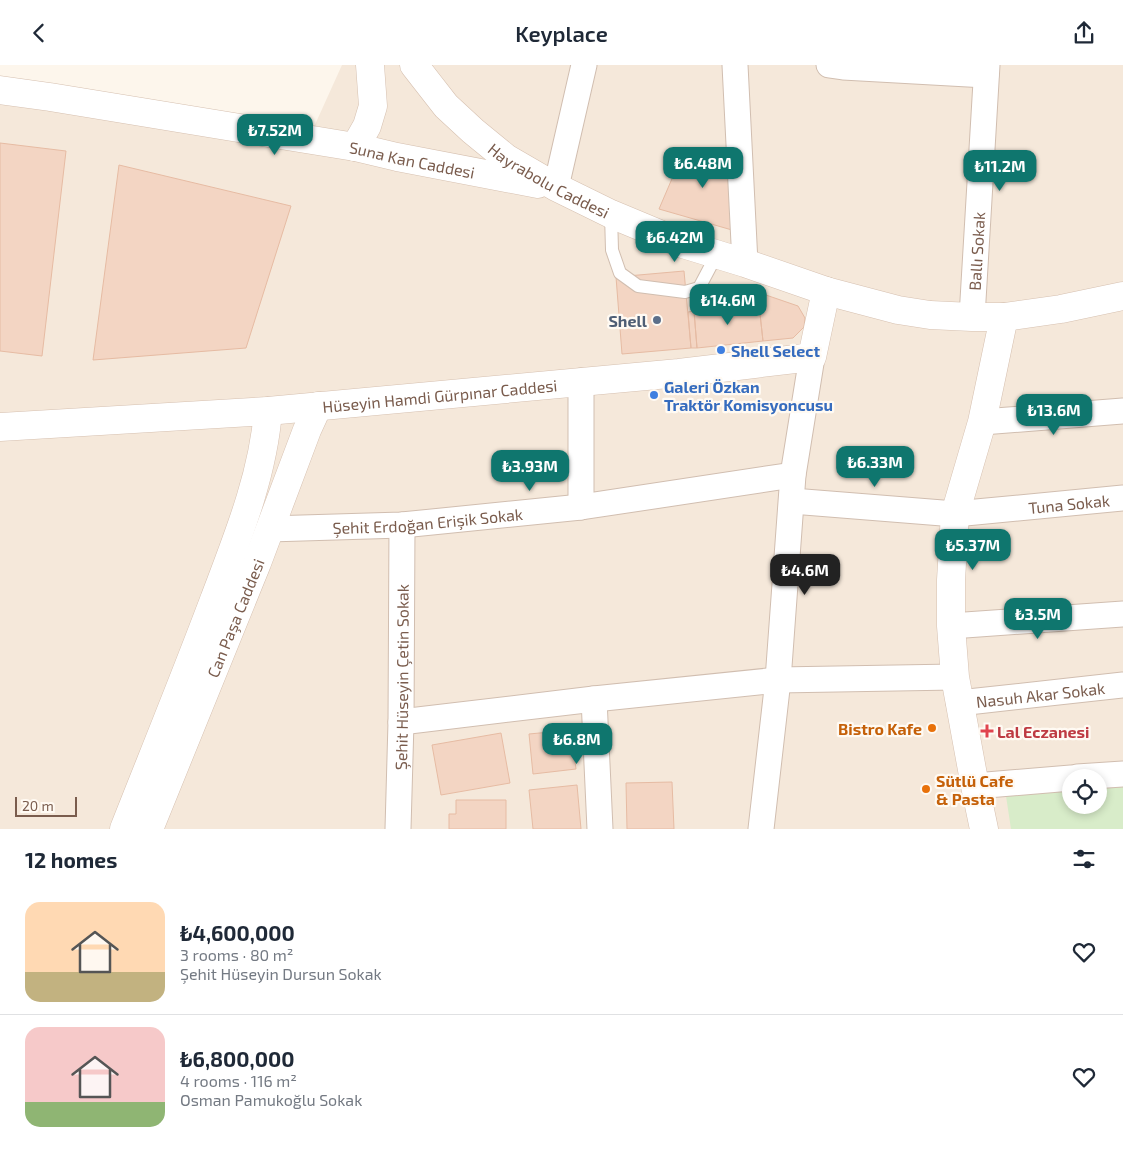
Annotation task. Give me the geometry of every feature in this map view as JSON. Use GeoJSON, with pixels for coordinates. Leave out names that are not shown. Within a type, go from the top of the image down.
{"type":"FeatureCollection","features":[{"type":"Feature","properties":{"kind":"street"},"geometry":{"type":"LineString","coordinates":[[355,147],[367,126],[373,107],[370,65]]}},
{"type":"Feature","properties":{"kind":"street","name":"Hayrabolu Caddesi"},"geometry":{"type":"LineString","coordinates":[[414,65],[446,106],[473,131],[506,158],[556,187],[611,214],[683,244],[826,291],[898,310],[930,315],[972,317],[1004,317],[1061,309],[1123,296]]}},
{"type":"Feature","properties":{"kind":"street"},"geometry":{"type":"LineString","coordinates":[[556,187],[584,65]]}},
{"type":"Feature","properties":{"kind":"street"},"geometry":{"type":"LineString","coordinates":[[735,65],[745,263]]}},
{"type":"Feature","properties":{"kind":"street"},"geometry":{"type":"LineString","coordinates":[[838,66],[987,70]]}},
{"type":"Feature","properties":{"kind":"street","name":"Ballı Sokak"},"geometry":{"type":"LineString","coordinates":[[972,317],[987,70]]}},
{"type":"Feature","properties":{"kind":"street","name":"Suna Kan Caddesi"},"geometry":{"type":"LineString","coordinates":[[0,90],[355,147],[397,157],[556,187]]}},
{"type":"Feature","properties":{"kind":"street"},"geometry":{"type":"LineString","coordinates":[[761,829],[778,680],[793,475],[812,357],[826,291]]}},
{"type":"Feature","properties":{"kind":"street"},"geometry":{"type":"LineString","coordinates":[[984,829],[957,690],[951,626],[951,580],[955,514],[982,422],[1004,317]]}},
{"type":"Feature","properties":{"kind":"street","name":"Hüseyin Hamdi Gürpınar Caddesi"},"geometry":{"type":"LineString","coordinates":[[0,427],[268,411],[679,373],[812,357]]}},
{"type":"Feature","properties":{"kind":"street"},"geometry":{"type":"LineString","coordinates":[[581,381],[582,507]]}},
{"type":"Feature","properties":{"kind":"street","name":"Can Paşa Caddesi"},"geometry":{"type":"LineString","coordinates":[[149,829],[257,563],[307,430],[318,406]]}},
{"type":"Feature","properties":{"kind":"street","name":"Can Paşa Caddesi"},"geometry":{"type":"LineString","coordinates":[[124,829],[188,670],[228,563],[260,464],[266,435],[268,411]]}},
{"type":"Feature","properties":{"kind":"street"},"geometry":{"type":"LineString","coordinates":[[982,422],[1123,411]]}},
{"type":"Feature","properties":{"kind":"street","name":"Şehit Erdoğan Erişik Sokak"},"geometry":{"type":"LineString","coordinates":[[269,529],[402,525],[582,507],[793,475]]}},
{"type":"Feature","properties":{"kind":"street","name":"Tuna Sokak"},"geometry":{"type":"LineString","coordinates":[[955,514],[1123,498]]}},
{"type":"Feature","properties":{"kind":"street"},"geometry":{"type":"LineString","coordinates":[[792,501],[955,514]]}},
{"type":"Feature","properties":{"kind":"street","name":"Şehit Hüseyin Çetin Sokak"},"geometry":{"type":"LineString","coordinates":[[398,829],[402,525]]}},
{"type":"Feature","properties":{"kind":"street"},"geometry":{"type":"LineString","coordinates":[[951,626],[1123,614]]}},
{"type":"Feature","properties":{"kind":"street","name":"Nasuh Akar Sokak"},"geometry":{"type":"LineString","coordinates":[[400,722],[778,680],[957,690],[1123,685]]}},
{"type":"Feature","properties":{"kind":"street"},"geometry":{"type":"LineString","coordinates":[[594,699],[600,829]]}},
{"type":"Feature","properties":{"kind":"street"},"geometry":{"type":"LineString","coordinates":[[1107,775],[1123,774]]}},
{"type":"Feature","properties":{"kind":"street"},"geometry":{"type":"LineString","coordinates":[[975,786],[1062,779]]}},
{"type":"Feature","properties":{"kind":"lane"},"geometry":{"type":"LineString","coordinates":[[611,214],[612,250],[620,273],[638,286],[686,292],[699,288],[717,255]]}},
{"type":"Feature","properties":{"kind":"shaded area"},"geometry":{"type":"Polygon","coordinates":[[[342,65],[1123,65],[1123,829],[0,829],[0,86],[313,129],[342,65]]]}},
{"type":"Feature","properties":{"kind":"green space"},"geometry":{"type":"Polygon","coordinates":[[[1107,782],[1123,783],[1123,829],[1011,829],[1006,796],[1062,787],[1062,814],[1107,814],[1107,782]]]}},
{"type":"Feature","properties":{"kind":"building"},"geometry":{"type":"Polygon","coordinates":[[[0,143],[66,151],[42,356],[0,351],[0,143]]]}},
{"type":"Feature","properties":{"kind":"building"},"geometry":{"type":"Polygon","coordinates":[[[683,153],[735,155],[732,230],[659,209],[683,153]]]}},
{"type":"Feature","properties":{"kind":"building"},"geometry":{"type":"Polygon","coordinates":[[[119,165],[291,206],[246,348],[93,360],[119,165]]]}},
{"type":"Feature","properties":{"kind":"building"},"geometry":{"type":"Polygon","coordinates":[[[684,271],[691,348],[622,354],[616,277],[684,271]]]}},
{"type":"Feature","properties":{"kind":"building"},"geometry":{"type":"Polygon","coordinates":[[[763,294],[798,306],[805,318],[804,327],[793,338],[763,341],[759,305],[763,294]]]}},
{"type":"Feature","properties":{"kind":"building"},"geometry":{"type":"Polygon","coordinates":[[[759,305],[763,341],[697,348],[694,311],[759,305]]]}},
{"type":"Feature","properties":{"kind":"building"},"geometry":{"type":"Polygon","coordinates":[[[694,311],[697,348],[691,348],[688,312],[694,311]]]}},
{"type":"Feature","properties":{"kind":"building"},"geometry":{"type":"Polygon","coordinates":[[[571,730],[576,769],[533,774],[529,734],[571,730]]]}},
{"type":"Feature","properties":{"kind":"building"},"geometry":{"type":"Polygon","coordinates":[[[501,733],[510,783],[441,795],[432,745],[501,733]]]}},
{"type":"Feature","properties":{"kind":"building"},"geometry":{"type":"Polygon","coordinates":[[[672,782],[674,829],[627,829],[626,783],[672,782]]]}},
{"type":"Feature","properties":{"kind":"building"},"geometry":{"type":"Polygon","coordinates":[[[577,785],[581,829],[533,829],[529,790],[577,785]]]}},
{"type":"Feature","properties":{"kind":"building"},"geometry":{"type":"Polygon","coordinates":[[[456,800],[506,800],[506,829],[449,829],[449,814],[456,814],[456,800]]]}},
{"type":"Feature","properties":{"kind":"place","name":"Shell"},"geometry":{"type":"Point","coordinates":[657,320]}},
{"type":"Feature","properties":{"kind":"place","name":"Shell Select"},"geometry":{"type":"Point","coordinates":[721,350]}},
{"type":"Feature","properties":{"kind":"place","name":"Galeri Özkan Traktör Komisyoncusu"},"geometry":{"type":"Point","coordinates":[654,395]}},
{"type":"Feature","properties":{"kind":"place","name":"Bistro Kafe"},"geometry":{"type":"Point","coordinates":[932,728]}},
{"type":"Feature","properties":{"kind":"place","name":"Lal Eczanesi"},"geometry":{"type":"Point","coordinates":[987,731]}},
{"type":"Feature","properties":{"kind":"place","name":"Sütlü Cafe & Pasta"},"geometry":{"type":"Point","coordinates":[926,789]}}]}
